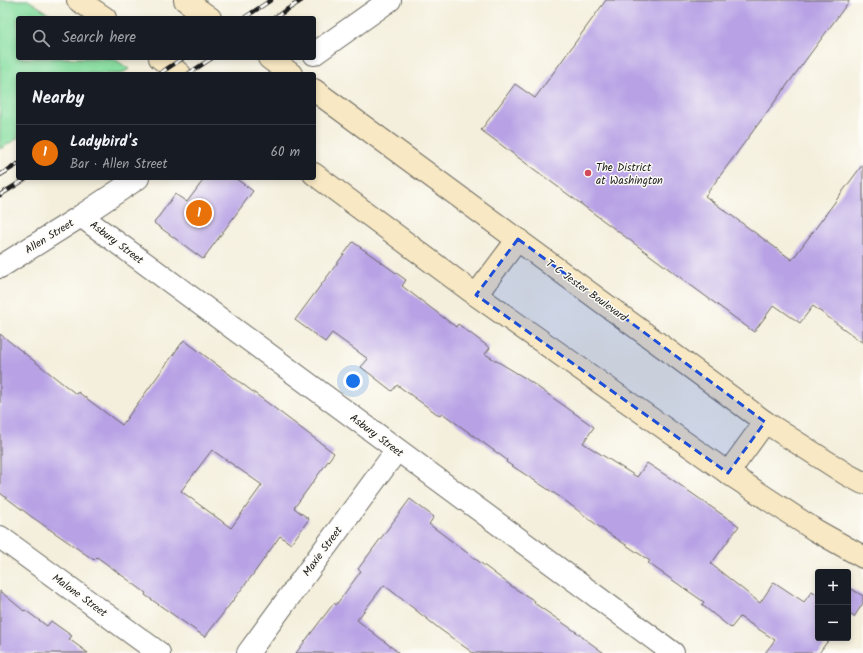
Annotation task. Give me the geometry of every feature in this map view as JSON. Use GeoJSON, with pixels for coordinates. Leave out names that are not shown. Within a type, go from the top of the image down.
{"type":"FeatureCollection","features":[{"type":"Feature","properties":{"kind":"main road"},"geometry":{"type":"LineString","coordinates":[[78,0],[101,16]]}},
{"type":"Feature","properties":{"kind":"main road"},"geometry":{"type":"LineString","coordinates":[[184,0],[207,16]]}},
{"type":"Feature","properties":{"kind":"main road"},"geometry":{"type":"LineString","coordinates":[[162,60],[178,72]]}},
{"type":"Feature","properties":{"kind":"main road"},"geometry":{"type":"LineString","coordinates":[[272,60],[289,72]]}},
{"type":"Feature","properties":{"kind":"main road","name":"T C Jester Boulevard"},"geometry":{"type":"LineString","coordinates":[[316,91],[765,422],[846,474],[863,483]]}},
{"type":"Feature","properties":{"kind":"main road"},"geometry":{"type":"LineString","coordinates":[[316,175],[476,295],[728,473],[815,530],[863,556]]}},
{"type":"Feature","properties":{"kind":"main road"},"geometry":{"type":"LineString","coordinates":[[476,295],[518,239]]}},
{"type":"Feature","properties":{"kind":"main road"},"geometry":{"type":"LineString","coordinates":[[728,473],[765,422]]}},
{"type":"Feature","properties":{"kind":"street"},"geometry":{"type":"LineString","coordinates":[[316,53],[390,0]]}},
{"type":"Feature","properties":{"kind":"street"},"geometry":{"type":"LineString","coordinates":[[291,72],[306,60]]}},
{"type":"Feature","properties":{"kind":"street","name":"Allen Street"},"geometry":{"type":"LineString","coordinates":[[0,267],[135,180]]}},
{"type":"Feature","properties":{"kind":"street","name":"Asbury Street"},"geometry":{"type":"LineString","coordinates":[[81,216],[673,653]]}},
{"type":"Feature","properties":{"kind":"street","name":"Maxie Street"},"geometry":{"type":"LineString","coordinates":[[248,653],[397,450]]}},
{"type":"Feature","properties":{"kind":"street","name":"Malone Street"},"geometry":{"type":"LineString","coordinates":[[0,538],[159,653]]}},
{"type":"Feature","properties":{"kind":"highlighted area"},"geometry":{"type":"Polygon","coordinates":[[[518,239],[765,422],[728,473],[476,295],[518,239]]]}},
{"type":"Feature","properties":{"kind":"green space"},"geometry":{"type":"Polygon","coordinates":[[[0,0],[28,0],[53,16],[16,16],[16,60],[116,60],[129,69],[124,72],[16,72],[16,139],[0,149],[0,0]]]}},
{"type":"Feature","properties":{"kind":"building","name":"The District at Washington"},"geometry":{"type":"Polygon","coordinates":[[[606,0],[850,0],[705,196],[792,260],[863,164],[863,343],[813,306],[800,323],[774,305],[754,332],[481,130],[515,84],[535,98],[606,0]]]}},
{"type":"Feature","properties":{"kind":"building"},"geometry":{"type":"Polygon","coordinates":[[[204,180],[238,180],[253,191],[203,259],[154,223],[175,194],[187,202],[204,180]]]}},
{"type":"Feature","properties":{"kind":"building"},"geometry":{"type":"Polygon","coordinates":[[[353,242],[406,280],[402,286],[456,327],[458,324],[490,348],[485,354],[525,378],[594,427],[583,443],[637,477],[647,463],[739,526],[711,564],[760,603],[774,582],[804,602],[812,591],[815,593],[815,641],[828,641],[819,653],[765,653],[775,640],[740,617],[731,628],[702,605],[704,602],[648,563],[650,561],[602,529],[563,499],[506,462],[507,460],[442,413],[440,416],[397,385],[392,391],[361,367],[368,359],[332,333],[325,342],[295,320],[353,242]]]}},
{"type":"Feature","properties":{"kind":"building"},"geometry":{"type":"Polygon","coordinates":[[[0,334],[76,394],[78,392],[122,425],[184,340],[334,453],[294,508],[309,519],[291,544],[280,536],[205,637],[145,595],[146,593],[97,557],[94,560],[0,493],[0,334]],[[212,450],[181,491],[231,528],[262,485],[212,450]]]}},
{"type":"Feature","properties":{"kind":"building"},"geometry":{"type":"Polygon","coordinates":[[[410,499],[434,517],[429,524],[514,588],[535,601],[534,603],[604,653],[473,653],[384,585],[357,620],[399,653],[296,653],[334,603],[336,605],[361,571],[358,569],[410,499]]]}},
{"type":"Feature","properties":{"kind":"building"},"geometry":{"type":"Polygon","coordinates":[[[851,589],[863,596],[863,603],[854,617],[851,615],[851,589]]]}},
{"type":"Feature","properties":{"kind":"building"},"geometry":{"type":"Polygon","coordinates":[[[0,591],[24,611],[25,610],[47,626],[51,621],[72,636],[69,639],[88,653],[0,653],[0,591]]]}},
{"type":"Feature","properties":{"kind":"railway"},"geometry":{"type":"LineString","coordinates":[[247,16],[271,0]]}},
{"type":"Feature","properties":{"kind":"railway"},"geometry":{"type":"LineString","coordinates":[[277,16],[302,0]]}},
{"type":"Feature","properties":{"kind":"railway"},"geometry":{"type":"LineString","coordinates":[[162,72],[180,60]]}},
{"type":"Feature","properties":{"kind":"railway"},"geometry":{"type":"LineString","coordinates":[[191,72],[209,60]]}},
{"type":"Feature","properties":{"kind":"railway"},"geometry":{"type":"LineString","coordinates":[[0,175],[16,165]]}},
{"type":"Feature","properties":{"kind":"railway"},"geometry":{"type":"LineString","coordinates":[[0,195],[24,180]]}},
{"type":"Feature","properties":{"kind":"place","name":"The District at Washington"},"geometry":{"type":"Point","coordinates":[588,173]}},
{"type":"Feature","properties":{"kind":"place","name":"Ladybird's"},"geometry":{"type":"Point","coordinates":[199,213]}}]}
